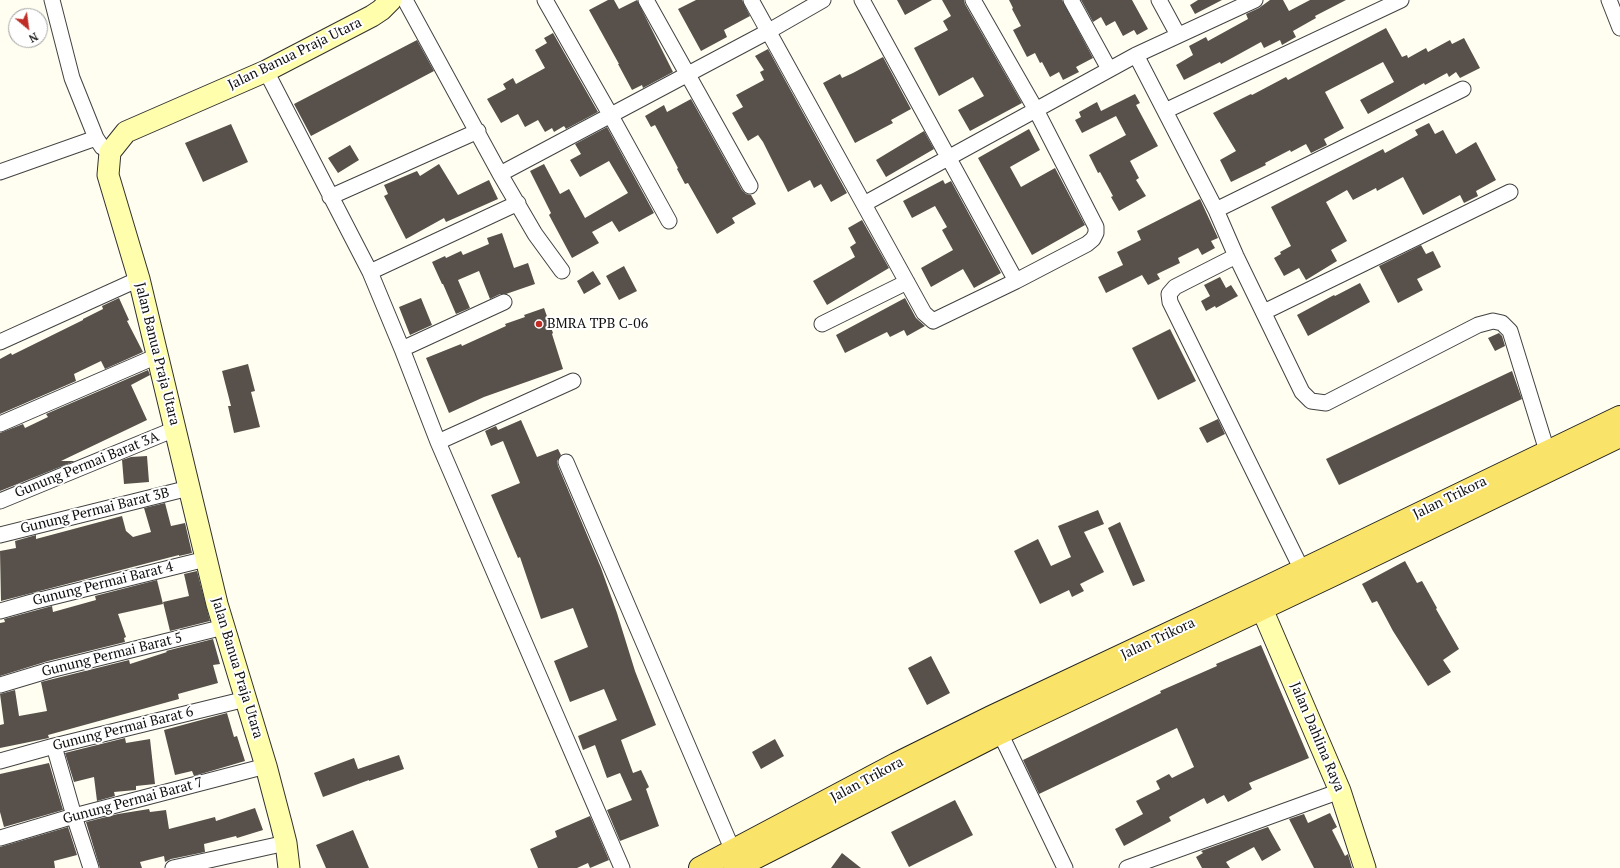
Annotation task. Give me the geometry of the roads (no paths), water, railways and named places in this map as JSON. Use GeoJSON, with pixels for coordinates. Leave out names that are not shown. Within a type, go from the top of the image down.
{"type":"FeatureCollection","features":[{"type":"Feature","properties":{"kind":"main road","name":"Jalan Trikora"},"geometry":{"type":"LineString","coordinates":[[996,725],[1049,689],[1153,642],[1620,417]]}},
{"type":"Feature","properties":{"kind":"main road","name":"Jalan Trikora"},"geometry":{"type":"LineString","coordinates":[[700,868],[734,859],[896,764],[996,725],[1262,609],[1620,436]]}},
{"type":"Feature","properties":{"kind":"street"},"geometry":{"type":"LineString","coordinates":[[0,172],[103,145],[72,78],[52,0]]}},
{"type":"Feature","properties":{"kind":"street","name":"Jalan Banua Praja Utara"},"geometry":{"type":"LineString","coordinates":[[290,868],[286,843],[266,766],[224,627],[206,559],[139,279],[108,175],[103,145],[126,132],[266,71],[372,16],[381,10],[391,0]]}},
{"type":"Feature","properties":{"kind":"street"},"geometry":{"type":"LineString","coordinates":[[405,0],[478,131],[500,174],[535,234],[562,271]]}},
{"type":"Feature","properties":{"kind":"street"},"geometry":{"type":"LineString","coordinates":[[546,0],[669,222]]}},
{"type":"Feature","properties":{"kind":"street"},"geometry":{"type":"LineString","coordinates":[[646,0],[750,186]]}},
{"type":"Feature","properties":{"kind":"street"},"geometry":{"type":"LineString","coordinates":[[752,0],[924,313],[933,321],[1016,281],[1086,244],[1093,240],[1096,233],[1096,227],[1036,110],[973,0]]}},
{"type":"Feature","properties":{"kind":"street"},"geometry":{"type":"LineString","coordinates":[[500,174],[770,31],[823,0]]}},
{"type":"Feature","properties":{"kind":"street"},"geometry":{"type":"LineString","coordinates":[[862,0],[1016,281]]}},
{"type":"Feature","properties":{"kind":"street"},"geometry":{"type":"LineString","coordinates":[[1071,0],[1110,69]]}},
{"type":"Feature","properties":{"kind":"street"},"geometry":{"type":"LineString","coordinates":[[1159,0],[1178,36]]}},
{"type":"Feature","properties":{"kind":"street"},"geometry":{"type":"LineString","coordinates":[[864,204],[1136,55],[1255,0]]}},
{"type":"Feature","properties":{"kind":"street"},"geometry":{"type":"LineString","coordinates":[[1165,111],[1401,0]]}},
{"type":"Feature","properties":{"kind":"street"},"geometry":{"type":"LineString","coordinates":[[1609,0],[1620,28]]}},
{"type":"Feature","properties":{"kind":"street"},"geometry":{"type":"LineString","coordinates":[[1136,55],[1216,210],[1236,256],[1302,392],[1311,401],[1326,404],[1478,324],[1493,321],[1502,323],[1510,331],[1547,451]]}},
{"type":"Feature","properties":{"kind":"street"},"geometry":{"type":"LineString","coordinates":[[266,71],[370,272],[438,442],[622,868]]}},
{"type":"Feature","properties":{"kind":"street"},"geometry":{"type":"LineString","coordinates":[[1216,210],[1463,89]]}},
{"type":"Feature","properties":{"kind":"street"},"geometry":{"type":"LineString","coordinates":[[330,197],[478,131]]}},
{"type":"Feature","properties":{"kind":"street"},"geometry":{"type":"LineString","coordinates":[[1264,312],[1510,192]]}},
{"type":"Feature","properties":{"kind":"street"},"geometry":{"type":"LineString","coordinates":[[370,272],[518,203]]}},
{"type":"Feature","properties":{"kind":"street"},"geometry":{"type":"LineString","coordinates":[[1236,256],[1175,287],[1169,294],[1170,302],[1302,570]]}},
{"type":"Feature","properties":{"kind":"street"},"geometry":{"type":"LineString","coordinates":[[0,342],[139,279]]}},
{"type":"Feature","properties":{"kind":"street"},"geometry":{"type":"LineString","coordinates":[[822,324],[907,282]]}},
{"type":"Feature","properties":{"kind":"street"},"geometry":{"type":"LineString","coordinates":[[402,349],[504,302]]}},
{"type":"Feature","properties":{"kind":"street"},"geometry":{"type":"LineString","coordinates":[[0,424],[157,356]]}},
{"type":"Feature","properties":{"kind":"street"},"geometry":{"type":"LineString","coordinates":[[438,442],[573,381]]}},
{"type":"Feature","properties":{"kind":"street","name":"Gunung Permai Barat 3A"},"geometry":{"type":"LineString","coordinates":[[0,501],[175,429]]}},
{"type":"Feature","properties":{"kind":"street"},"geometry":{"type":"LineString","coordinates":[[566,462],[734,859]]}},
{"type":"Feature","properties":{"kind":"street","name":"Gunung Permai Barat 3B"},"geometry":{"type":"LineString","coordinates":[[0,535],[189,488]]}},
{"type":"Feature","properties":{"kind":"street","name":"Gunung Permai Barat 4"},"geometry":{"type":"LineString","coordinates":[[0,611],[206,559]]}},
{"type":"Feature","properties":{"kind":"street","name":"Jalan Dahlina Raya"},"geometry":{"type":"LineString","coordinates":[[1262,609],[1340,791],[1365,868]]}},
{"type":"Feature","properties":{"kind":"street","name":"Gunung Permai Barat 5"},"geometry":{"type":"LineString","coordinates":[[0,685],[50,670],[224,627]]}},
{"type":"Feature","properties":{"kind":"street","name":"Gunung Permai Barat 6"},"geometry":{"type":"LineString","coordinates":[[0,761],[246,698]]}},
{"type":"Feature","properties":{"kind":"street"},"geometry":{"type":"LineString","coordinates":[[996,725],[1065,868]]}},
{"type":"Feature","properties":{"kind":"street"},"geometry":{"type":"LineString","coordinates":[[54,746],[91,868]]}},
{"type":"Feature","properties":{"kind":"street","name":"Gunung Permai Barat 7"},"geometry":{"type":"LineString","coordinates":[[0,838],[74,816],[266,766]]}},
{"type":"Feature","properties":{"kind":"street"},"geometry":{"type":"LineString","coordinates":[[1127,868],[1340,791]]}},
{"type":"Feature","properties":{"kind":"street"},"geometry":{"type":"LineString","coordinates":[[174,868],[286,843]]}},
{"type":"Feature","properties":{"kind":"place","name":"BMRA TPB C-06"},"geometry":{"type":"Point","coordinates":[539,324]}}]}
